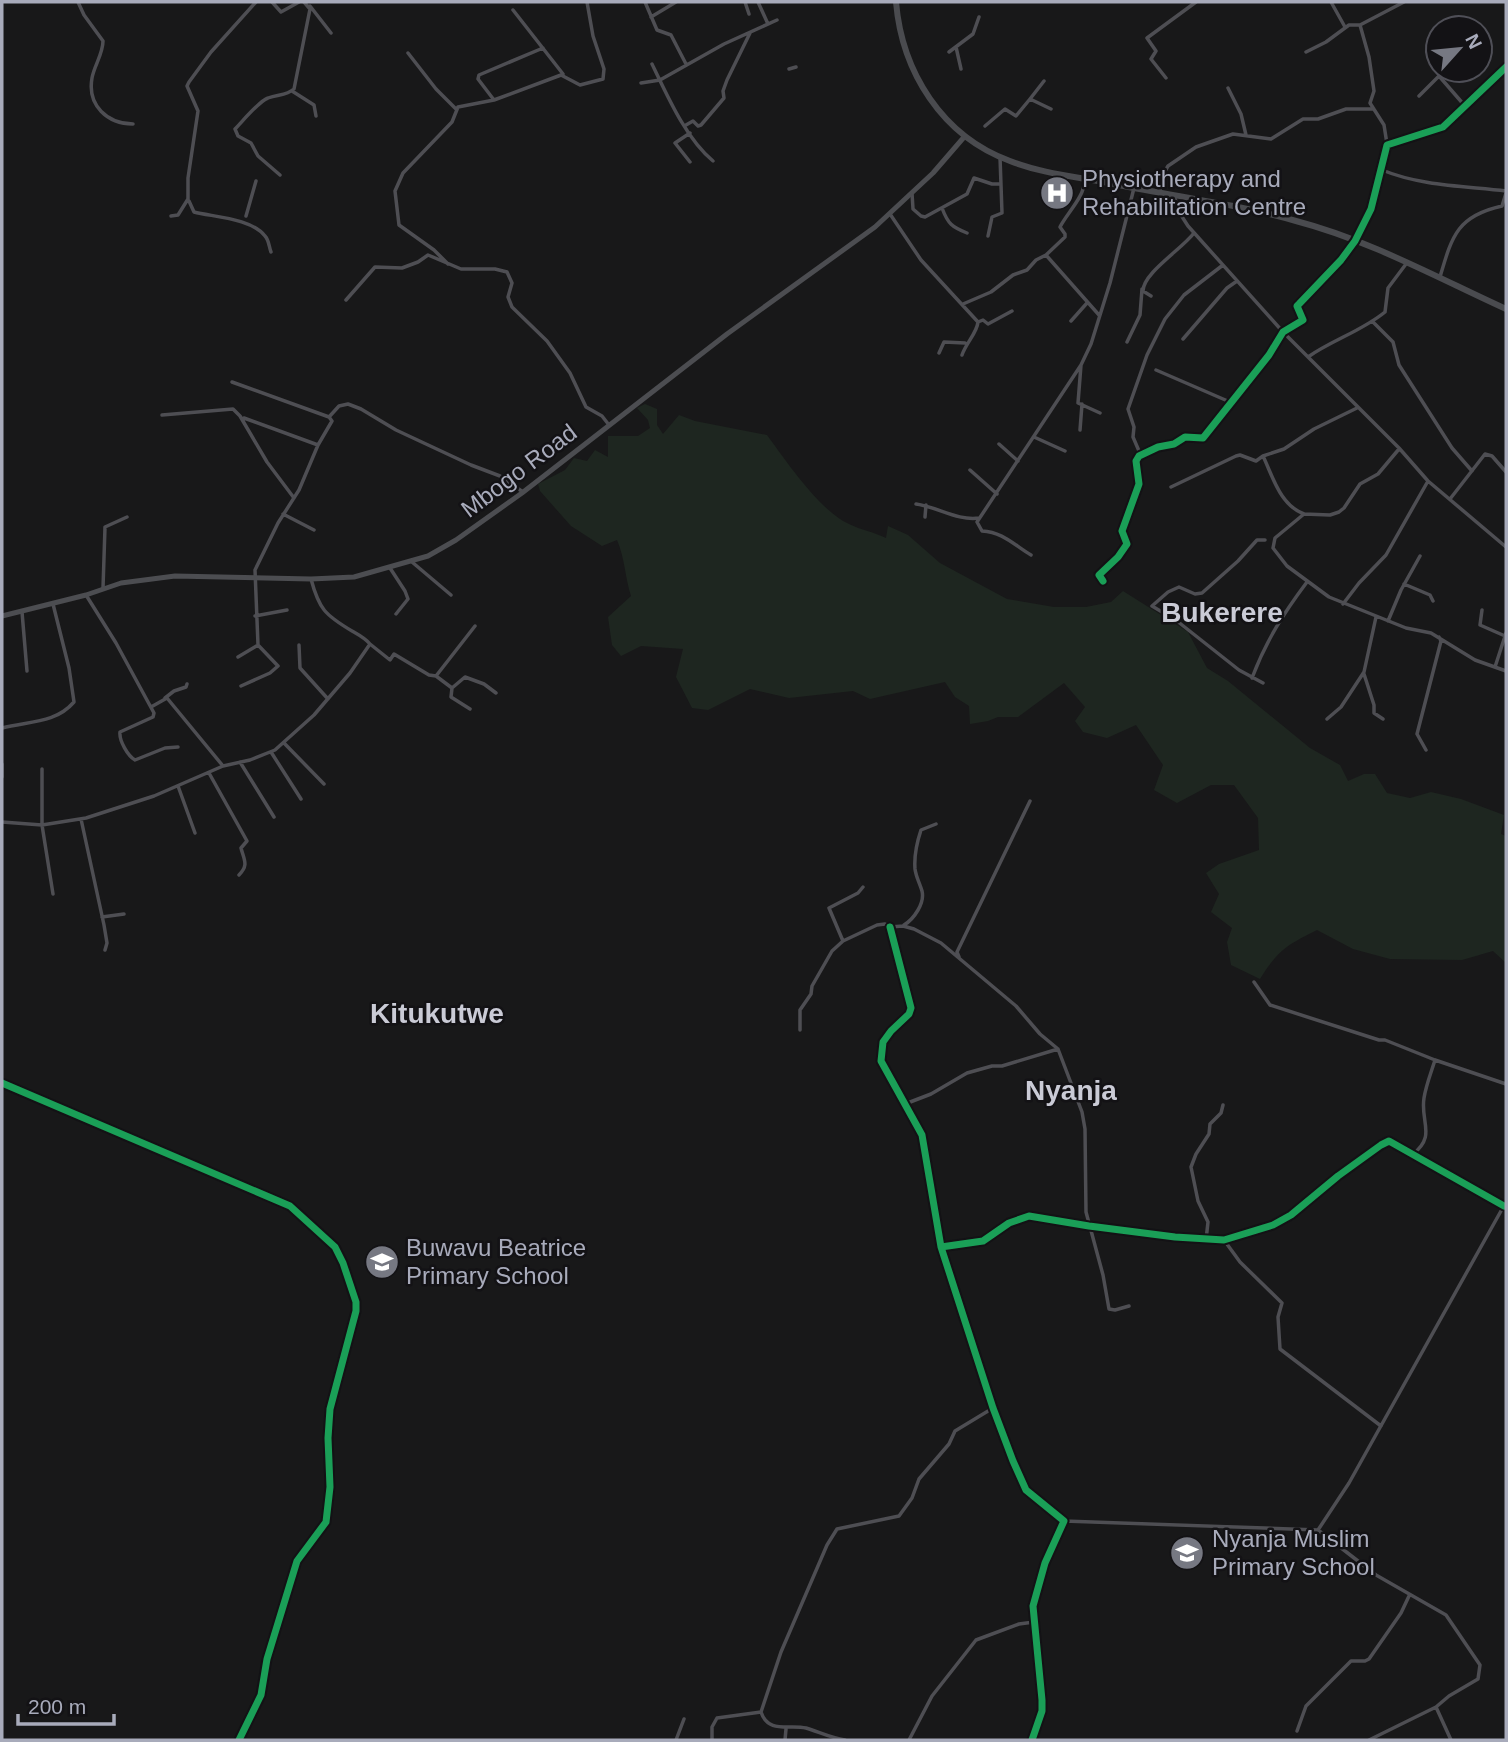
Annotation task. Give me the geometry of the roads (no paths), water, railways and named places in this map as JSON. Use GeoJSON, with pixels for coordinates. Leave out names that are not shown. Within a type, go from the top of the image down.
{"type":"FeatureCollection","features":[{"type":"Feature","properties":{"kind":"main road"},"geometry":{"type":"LineString","coordinates":[[897,2],[903,44],[914,72],[930,100],[965,136],[1000,157],[1023,166],[1293,220],[1355,241],[1506,309]]}},
{"type":"Feature","properties":{"kind":"main road","name":"Mbogo Road"},"geometry":{"type":"LineString","coordinates":[[2,616],[86,596],[121,583],[175,576],[311,579],[368,575],[428,556],[456,540],[523,492],[727,334],[890,214],[965,136]]}},
{"type":"Feature","properties":{"kind":"street"},"geometry":{"type":"LineString","coordinates":[[78,2],[103,41],[92,79],[94,99],[111,120],[120,124],[134,124]]}},
{"type":"Feature","properties":{"kind":"street"},"geometry":{"type":"LineString","coordinates":[[256,2],[211,52],[187,86],[198,111],[188,178],[188,199],[194,212],[218,215],[262,233],[267,238],[271,252]]}},
{"type":"Feature","properties":{"kind":"street"},"geometry":{"type":"LineString","coordinates":[[272,2],[280,12],[303,2]]}},
{"type":"Feature","properties":{"kind":"street"},"geometry":{"type":"LineString","coordinates":[[303,2],[331,33]]}},
{"type":"Feature","properties":{"kind":"street"},"geometry":{"type":"LineString","coordinates":[[280,175],[258,156],[251,143],[238,135],[235,129],[246,120],[259,102],[294,89],[310,9],[303,2]]}},
{"type":"Feature","properties":{"kind":"street"},"geometry":{"type":"LineString","coordinates":[[513,10],[565,76],[576,84],[584,85],[600,81],[604,76],[587,2]]}},
{"type":"Feature","properties":{"kind":"street"},"geometry":{"type":"LineString","coordinates":[[645,2],[657,30],[671,34],[686,65]]}},
{"type":"Feature","properties":{"kind":"street"},"geometry":{"type":"LineString","coordinates":[[652,19],[676,2]]}},
{"type":"Feature","properties":{"kind":"street"},"geometry":{"type":"LineString","coordinates":[[745,2],[749,14]]}},
{"type":"Feature","properties":{"kind":"street"},"geometry":{"type":"LineString","coordinates":[[758,2],[768,24]]}},
{"type":"Feature","properties":{"kind":"street"},"geometry":{"type":"LineString","coordinates":[[1331,2],[1345,27]]}},
{"type":"Feature","properties":{"kind":"street"},"geometry":{"type":"LineString","coordinates":[[1306,51],[1345,27],[1353,23],[1360,24],[1396,3],[1404,2]]}},
{"type":"Feature","properties":{"kind":"street"},"geometry":{"type":"LineString","coordinates":[[1166,78],[1151,63],[1156,48],[1147,38],[1193,3]]}},
{"type":"Feature","properties":{"kind":"street"},"geometry":{"type":"LineString","coordinates":[[949,52],[973,34],[979,17]]}},
{"type":"Feature","properties":{"kind":"street"},"geometry":{"type":"LineString","coordinates":[[641,83],[660,80],[777,20]]}},
{"type":"Feature","properties":{"kind":"street"},"geometry":{"type":"LineString","coordinates":[[1103,581],[1098,575],[1118,557],[1127,544],[1122,531],[1139,484],[1136,461],[1139,456],[1174,444],[1185,437],[1203,439],[1269,355],[1283,332],[1303,320],[1297,306],[1341,260],[1355,241],[1371,209],[1387,145],[1386,128],[1370,103],[1374,91],[1360,24]]}},
{"type":"Feature","properties":{"kind":"street"},"geometry":{"type":"LineString","coordinates":[[691,162],[674,143],[693,121],[698,126],[701,125],[724,98],[723,91],[727,80],[744,46],[745,38],[751,31]]}},
{"type":"Feature","properties":{"kind":"street"},"geometry":{"type":"LineString","coordinates":[[956,47],[961,69]]}},
{"type":"Feature","properties":{"kind":"street"},"geometry":{"type":"LineString","coordinates":[[494,100],[478,79],[479,75],[543,48]]}},
{"type":"Feature","properties":{"kind":"street"},"geometry":{"type":"LineString","coordinates":[[408,52],[436,89],[456,109]]}},
{"type":"Feature","properties":{"kind":"street"},"geometry":{"type":"LineString","coordinates":[[652,64],[661,85],[688,129],[713,161]]}},
{"type":"Feature","properties":{"kind":"street"},"geometry":{"type":"LineString","coordinates":[[789,69],[796,67]]}},
{"type":"Feature","properties":{"kind":"street"},"geometry":{"type":"LineString","coordinates":[[1387,145],[1443,127],[1506,67]]}},
{"type":"Feature","properties":{"kind":"street"},"geometry":{"type":"LineString","coordinates":[[456,109],[494,100],[541,81],[565,76]]}},
{"type":"Feature","properties":{"kind":"street"},"geometry":{"type":"LineString","coordinates":[[1419,96],[1439,76],[1465,106]]}},
{"type":"Feature","properties":{"kind":"street"},"geometry":{"type":"LineString","coordinates":[[985,126],[1005,108],[1016,116],[1044,80]]}},
{"type":"Feature","properties":{"kind":"street"},"geometry":{"type":"LineString","coordinates":[[1228,88],[1241,114],[1246,135]]}},
{"type":"Feature","properties":{"kind":"street"},"geometry":{"type":"LineString","coordinates":[[292,91],[314,105],[316,116]]}},
{"type":"Feature","properties":{"kind":"street"},"geometry":{"type":"LineString","coordinates":[[1030,99],[1051,109]]}},
{"type":"Feature","properties":{"kind":"street"},"geometry":{"type":"LineString","coordinates":[[448,264],[425,243],[399,225],[395,191],[403,173],[452,122],[456,109]]}},
{"type":"Feature","properties":{"kind":"street"},"geometry":{"type":"LineString","coordinates":[[1160,193],[1161,178],[1166,169],[1187,151],[1228,135],[1271,139],[1303,119],[1318,119],[1346,109],[1374,109]]}},
{"type":"Feature","properties":{"kind":"street"},"geometry":{"type":"LineString","coordinates":[[668,145],[687,134],[688,129]]}},
{"type":"Feature","properties":{"kind":"street"},"geometry":{"type":"LineString","coordinates":[[988,236],[992,217],[1002,213],[1000,157]]}},
{"type":"Feature","properties":{"kind":"street"},"geometry":{"type":"LineString","coordinates":[[1382,170],[1419,181],[1506,192],[1501,206],[1483,210],[1454,234],[1440,279]]}},
{"type":"Feature","properties":{"kind":"street"},"geometry":{"type":"LineString","coordinates":[[912,193],[914,198],[911,204],[920,216],[925,217],[967,194],[974,178],[1001,184]]}},
{"type":"Feature","properties":{"kind":"street"},"geometry":{"type":"LineString","coordinates":[[962,304],[991,292],[1013,275],[1027,270],[1065,237],[1060,227],[1081,194],[1085,185],[1083,178]]}},
{"type":"Feature","properties":{"kind":"street"},"geometry":{"type":"LineString","coordinates":[[246,216],[256,181]]}},
{"type":"Feature","properties":{"kind":"street"},"geometry":{"type":"LineString","coordinates":[[1031,555],[1009,538],[991,531],[982,531],[977,523],[1081,365],[1091,344],[1110,283],[1134,188]]}},
{"type":"Feature","properties":{"kind":"street"},"geometry":{"type":"LineString","coordinates":[[1174,195],[1179,212],[1194,233],[1283,332],[1399,448],[1428,481],[1506,547]]}},
{"type":"Feature","properties":{"kind":"street"},"geometry":{"type":"LineString","coordinates":[[171,216],[178,215],[188,199]]}},
{"type":"Feature","properties":{"kind":"street"},"geometry":{"type":"LineString","coordinates":[[942,208],[949,224],[967,233]]}},
{"type":"Feature","properties":{"kind":"street"},"geometry":{"type":"LineString","coordinates":[[890,214],[920,260],[978,322]]}},
{"type":"Feature","properties":{"kind":"street"},"geometry":{"type":"LineString","coordinates":[[1127,342],[1140,315],[1142,287],[1155,269],[1180,250],[1194,233]]}},
{"type":"Feature","properties":{"kind":"street"},"geometry":{"type":"LineString","coordinates":[[346,300],[375,267],[398,269],[430,255],[461,269],[495,269],[507,272],[512,282],[508,297],[512,307],[547,341],[570,373],[586,407],[602,416],[609,425]]}},
{"type":"Feature","properties":{"kind":"street"},"geometry":{"type":"LineString","coordinates":[[1046,256],[1099,314]]}},
{"type":"Feature","properties":{"kind":"street"},"geometry":{"type":"LineString","coordinates":[[1308,357],[1326,344],[1385,312],[1388,288],[1406,264]]}},
{"type":"Feature","properties":{"kind":"street"},"geometry":{"type":"LineString","coordinates":[[1144,453],[1139,451],[1135,444],[1128,409],[1147,355],[1169,313],[1184,295],[1223,265]]}},
{"type":"Feature","properties":{"kind":"street"},"geometry":{"type":"LineString","coordinates":[[1183,339],[1227,288],[1237,281]]}},
{"type":"Feature","properties":{"kind":"street"},"geometry":{"type":"LineString","coordinates":[[1142,287],[1145,294],[1151,296]]}},
{"type":"Feature","properties":{"kind":"street"},"geometry":{"type":"LineString","coordinates":[[1071,321],[1087,303]]}},
{"type":"Feature","properties":{"kind":"street"},"geometry":{"type":"LineString","coordinates":[[978,322],[983,320],[988,324],[1012,311]]}},
{"type":"Feature","properties":{"kind":"street"},"geometry":{"type":"LineString","coordinates":[[1372,321],[1393,342],[1399,365],[1410,384],[1452,448],[1472,471]]}},
{"type":"Feature","properties":{"kind":"street"},"geometry":{"type":"LineString","coordinates":[[962,355],[965,343],[976,330],[978,322]]}},
{"type":"Feature","properties":{"kind":"street"},"geometry":{"type":"LineString","coordinates":[[939,353],[944,342],[965,343]]}},
{"type":"Feature","properties":{"kind":"street"},"geometry":{"type":"LineString","coordinates":[[1081,365],[1078,403],[1100,413]]}},
{"type":"Feature","properties":{"kind":"street"},"geometry":{"type":"LineString","coordinates":[[1156,370],[1230,402]]}},
{"type":"Feature","properties":{"kind":"street"},"geometry":{"type":"LineString","coordinates":[[232,382],[330,417]]}},
{"type":"Feature","properties":{"kind":"street"},"geometry":{"type":"LineString","coordinates":[[330,417],[339,406],[348,404],[361,409],[396,430],[471,465],[500,475],[523,492]]}},
{"type":"Feature","properties":{"kind":"street"},"geometry":{"type":"LineString","coordinates":[[1080,430],[1082,404]]}},
{"type":"Feature","properties":{"kind":"street"},"geometry":{"type":"LineString","coordinates":[[1171,486],[1236,456],[1256,461],[1284,449],[1314,429],[1357,408]]}},
{"type":"Feature","properties":{"kind":"street"},"geometry":{"type":"LineString","coordinates":[[162,415],[233,409],[294,498]]}},
{"type":"Feature","properties":{"kind":"street"},"geometry":{"type":"LineString","coordinates":[[241,686],[270,673],[278,666],[258,645],[253,578],[318,445],[332,424],[330,417]]}},
{"type":"Feature","properties":{"kind":"street"},"geometry":{"type":"LineString","coordinates":[[244,418],[318,445]]}},
{"type":"Feature","properties":{"kind":"street"},"geometry":{"type":"LineString","coordinates":[[1034,437],[1065,451]]}},
{"type":"Feature","properties":{"kind":"street"},"geometry":{"type":"LineString","coordinates":[[999,444],[1017,461]]}},
{"type":"Feature","properties":{"kind":"street"},"geometry":{"type":"LineString","coordinates":[[1263,456],[1289,507],[1304,514],[1330,515],[1345,508],[1360,484],[1378,474],[1399,448]]}},
{"type":"Feature","properties":{"kind":"street"},"geometry":{"type":"LineString","coordinates":[[1450,499],[1485,454],[1492,456],[1506,472]]}},
{"type":"Feature","properties":{"kind":"street"},"geometry":{"type":"LineString","coordinates":[[970,470],[997,494]]}},
{"type":"Feature","properties":{"kind":"street"},"geometry":{"type":"LineString","coordinates":[[1343,604],[1386,555],[1428,481]]}},
{"type":"Feature","properties":{"kind":"street"},"geometry":{"type":"LineString","coordinates":[[916,504],[937,508],[950,515],[975,519],[981,517]]}},
{"type":"Feature","properties":{"kind":"street"},"geometry":{"type":"LineString","coordinates":[[925,517],[926,505]]}},
{"type":"Feature","properties":{"kind":"street"},"geometry":{"type":"LineString","coordinates":[[283,514],[314,530]]}},
{"type":"Feature","properties":{"kind":"street"},"geometry":{"type":"LineString","coordinates":[[1304,514],[1275,538],[1273,548],[1287,566],[1343,604],[1440,637],[1441,642],[1417,734],[1426,750]]}},
{"type":"Feature","properties":{"kind":"street"},"geometry":{"type":"LineString","coordinates":[[103,590],[105,527],[127,517]]}},
{"type":"Feature","properties":{"kind":"street"},"geometry":{"type":"LineString","coordinates":[[1262,683],[1152,606],[1168,592],[1179,587],[1195,594],[1202,593],[1257,540],[1265,540]]}},
{"type":"Feature","properties":{"kind":"street"},"geometry":{"type":"LineString","coordinates":[[1388,621],[1420,556]]}},
{"type":"Feature","properties":{"kind":"street"},"geometry":{"type":"LineString","coordinates":[[412,562],[451,595]]}},
{"type":"Feature","properties":{"kind":"street"},"geometry":{"type":"LineString","coordinates":[[390,568],[408,599],[396,614]]}},
{"type":"Feature","properties":{"kind":"street"},"geometry":{"type":"LineString","coordinates":[[311,579],[319,604],[325,613],[390,660],[394,654],[429,675],[436,676],[452,688]]}},
{"type":"Feature","properties":{"kind":"street"},"geometry":{"type":"LineString","coordinates":[[1252,678],[1266,642],[1307,582]]}},
{"type":"Feature","properties":{"kind":"street"},"geometry":{"type":"LineString","coordinates":[[1404,584],[1430,595],[1433,601]]}},
{"type":"Feature","properties":{"kind":"street"},"geometry":{"type":"LineString","coordinates":[[86,596],[116,643],[151,707],[153,718],[119,734],[130,756],[135,760],[177,747]]}},
{"type":"Feature","properties":{"kind":"street"},"geometry":{"type":"LineString","coordinates":[[2,728],[44,721],[63,712],[74,702],[69,668],[53,604]]}},
{"type":"Feature","properties":{"kind":"street"},"geometry":{"type":"LineString","coordinates":[[256,616],[287,610]]}},
{"type":"Feature","properties":{"kind":"street"},"geometry":{"type":"LineString","coordinates":[[1482,610],[1480,625],[1506,634],[1494,667]]}},
{"type":"Feature","properties":{"kind":"street"},"geometry":{"type":"LineString","coordinates":[[22,612],[27,671]]}},
{"type":"Feature","properties":{"kind":"street"},"geometry":{"type":"LineString","coordinates":[[1376,617],[1364,676],[1374,713],[1382,719]]}},
{"type":"Feature","properties":{"kind":"street"},"geometry":{"type":"LineString","coordinates":[[436,676],[475,626]]}},
{"type":"Feature","properties":{"kind":"street"},"geometry":{"type":"LineString","coordinates":[[1431,632],[1475,660],[1506,671]]}},
{"type":"Feature","properties":{"kind":"street"},"geometry":{"type":"LineString","coordinates":[[2,822],[42,825],[81,819],[178,786],[223,766],[271,752],[284,743],[328,699],[370,644]]}},
{"type":"Feature","properties":{"kind":"street"},"geometry":{"type":"LineString","coordinates":[[238,657],[258,645]]}},
{"type":"Feature","properties":{"kind":"street"},"geometry":{"type":"LineString","coordinates":[[299,645],[300,668],[328,699]]}},
{"type":"Feature","properties":{"kind":"street"},"geometry":{"type":"LineString","coordinates":[[1327,719],[1341,708],[1364,671]]}},
{"type":"Feature","properties":{"kind":"street"},"geometry":{"type":"LineString","coordinates":[[470,709],[451,697],[452,688],[465,677],[484,684],[496,693]]}},
{"type":"Feature","properties":{"kind":"street"},"geometry":{"type":"LineString","coordinates":[[151,707],[187,684]]}},
{"type":"Feature","properties":{"kind":"street"},"geometry":{"type":"LineString","coordinates":[[165,698],[223,766]]}},
{"type":"Feature","properties":{"kind":"street"},"geometry":{"type":"LineString","coordinates":[[284,743],[324,784]]}},
{"type":"Feature","properties":{"kind":"street"},"geometry":{"type":"LineString","coordinates":[[271,752],[301,799]]}},
{"type":"Feature","properties":{"kind":"street"},"geometry":{"type":"LineString","coordinates":[[240,762],[274,817]]}},
{"type":"Feature","properties":{"kind":"street"},"geometry":{"type":"LineString","coordinates":[[2,764],[2,777]]}},
{"type":"Feature","properties":{"kind":"street"},"geometry":{"type":"LineString","coordinates":[[42,769],[42,825],[53,894]]}},
{"type":"Feature","properties":{"kind":"street"},"geometry":{"type":"LineString","coordinates":[[209,773],[247,841],[241,848],[246,864],[239,875]]}},
{"type":"Feature","properties":{"kind":"street"},"geometry":{"type":"LineString","coordinates":[[178,786],[195,833]]}},
{"type":"Feature","properties":{"kind":"street"},"geometry":{"type":"LineString","coordinates":[[960,959],[957,952],[1030,801]]}},
{"type":"Feature","properties":{"kind":"street"},"geometry":{"type":"LineString","coordinates":[[81,819],[107,943],[105,950]]}},
{"type":"Feature","properties":{"kind":"street"},"geometry":{"type":"LineString","coordinates":[[902,926],[914,918],[921,902],[922,891],[915,868],[919,836],[921,830],[936,824]]}},
{"type":"Feature","properties":{"kind":"street"},"geometry":{"type":"LineString","coordinates":[[843,941],[829,908],[863,887]]}},
{"type":"Feature","properties":{"kind":"street"},"geometry":{"type":"LineString","coordinates":[[102,917],[124,914]]}},
{"type":"Feature","properties":{"kind":"street"},"geometry":{"type":"LineString","coordinates":[[800,1030],[800,1010],[829,955],[843,941],[877,925],[902,926],[936,940],[960,959],[1016,1006],[1040,1034],[1058,1049],[1083,1112],[1085,1202],[1109,1309],[1129,1306]]}},
{"type":"Feature","properties":{"kind":"street"},"geometry":{"type":"LineString","coordinates":[[890,927],[911,1011],[883,1042],[881,1061],[922,1135],[941,1247],[993,1408],[1024,1485],[1064,1521],[1318,1530],[1376,1575],[1446,1615],[1480,1665],[1478,1679],[1436,1707],[1369,1740]]}},
{"type":"Feature","properties":{"kind":"street"},"geometry":{"type":"LineString","coordinates":[[1254,982],[1270,1004],[1385,1040],[1506,1084]]}},
{"type":"Feature","properties":{"kind":"street"},"geometry":{"type":"LineString","coordinates":[[905,1104],[931,1094],[967,1073],[1002,1066],[1058,1049]]}},
{"type":"Feature","properties":{"kind":"street"},"geometry":{"type":"LineString","coordinates":[[1412,1155],[1421,1148],[1426,1134],[1423,1099],[1435,1060]]}},
{"type":"Feature","properties":{"kind":"street"},"geometry":{"type":"LineString","coordinates":[[2,1083],[290,1206],[327,1238],[343,1262],[356,1302],[356,1311],[330,1409],[330,1488],[326,1522],[297,1561],[267,1659],[261,1695],[239,1740]]}},
{"type":"Feature","properties":{"kind":"street"},"geometry":{"type":"LineString","coordinates":[[1206,1240],[1208,1222],[1198,1201],[1191,1167],[1209,1134],[1210,1124],[1221,1113],[1223,1105]]}},
{"type":"Feature","properties":{"kind":"street"},"geometry":{"type":"LineString","coordinates":[[941,1247],[983,1241],[1009,1223],[1029,1216],[1089,1226],[1224,1240],[1273,1225],[1291,1215],[1338,1176],[1386,1142],[1505,1204],[1349,1483],[1318,1530]]}},
{"type":"Feature","properties":{"kind":"street"},"geometry":{"type":"LineString","coordinates":[[1224,1240],[1240,1262],[1282,1303],[1278,1318],[1280,1349],[1381,1426]]}},
{"type":"Feature","properties":{"kind":"street"},"geometry":{"type":"LineString","coordinates":[[845,1740],[815,1733],[806,1728],[786,1728],[770,1723],[761,1712],[781,1652],[833,1534],[837,1529],[899,1516],[912,1498],[919,1479],[951,1441],[955,1431],[993,1408]]}},
{"type":"Feature","properties":{"kind":"street"},"geometry":{"type":"LineString","coordinates":[[1032,1740],[1042,1711],[1034,1622],[1035,1592],[1064,1521]]}},
{"type":"Feature","properties":{"kind":"street"},"geometry":{"type":"LineString","coordinates":[[1297,1731],[1303,1710],[1342,1668],[1350,1661],[1369,1659],[1401,1613],[1409,1596]]}},
{"type":"Feature","properties":{"kind":"street"},"geometry":{"type":"LineString","coordinates":[[909,1740],[932,1696],[976,1640],[1019,1624],[1034,1622]]}},
{"type":"Feature","properties":{"kind":"street"},"geometry":{"type":"LineString","coordinates":[[1436,1707],[1451,1740]]}},
{"type":"Feature","properties":{"kind":"street"},"geometry":{"type":"LineString","coordinates":[[712,1740],[712,1727],[716,1718],[761,1712]]}},
{"type":"Feature","properties":{"kind":"street"},"geometry":{"type":"LineString","coordinates":[[676,1740],[684,1718]]}},
{"type":"Feature","properties":{"kind":"street"},"geometry":{"type":"LineString","coordinates":[[785,1740],[786,1728]]}},
{"type":"Feature","properties":{"kind":"place","name":"Physiotherapy and Rehabilitation Centre"},"geometry":{"type":"Point","coordinates":[1057,193]}},
{"type":"Feature","properties":{"kind":"place","name":"Buwavu Beatrice Primary School"},"geometry":{"type":"Point","coordinates":[382,1262]}},
{"type":"Feature","properties":{"kind":"place","name":"Nyanja Muslim Primary School"},"geometry":{"type":"Point","coordinates":[1187,1553]}},
{"type":"Feature","properties":{"kind":"district","name":"Bukerere"},"geometry":{"type":"Point","coordinates":[1222,612]}},
{"type":"Feature","properties":{"kind":"district","name":"Kitukutwe"},"geometry":{"type":"Point","coordinates":[437,1013]}},
{"type":"Feature","properties":{"kind":"district","name":"Nyanja"},"geometry":{"type":"Point","coordinates":[1071,1090]}}]}
